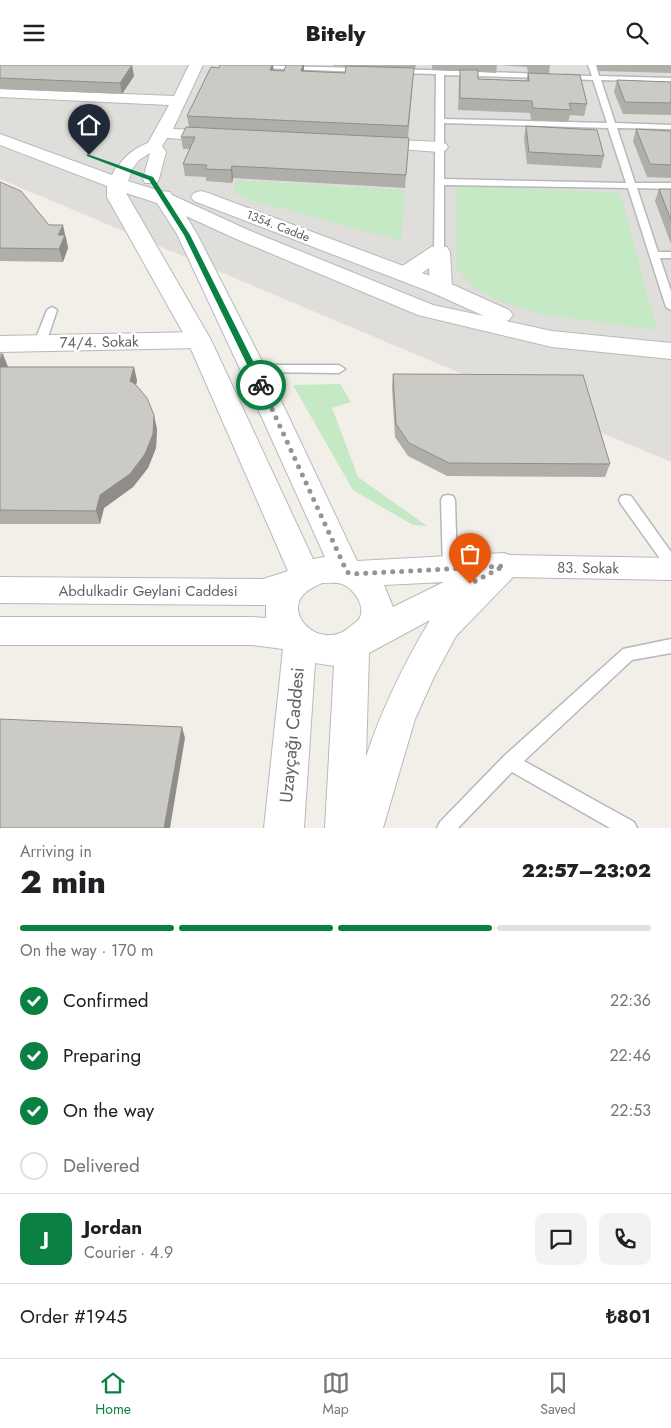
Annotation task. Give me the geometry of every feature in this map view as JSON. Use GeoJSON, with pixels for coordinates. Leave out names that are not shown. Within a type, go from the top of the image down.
{"type":"FeatureCollection","features":[{"type":"Feature","properties":{"kind":"main road","name":"1354. Cadde"},"geometry":{"type":"LineString","coordinates":[[0,121],[120,176]]}},
{"type":"Feature","properties":{"kind":"main road","name":"1354. Cadde"},"geometry":{"type":"LineString","coordinates":[[0,139],[120,176],[406,274],[552,339]]}},
{"type":"Feature","properties":{"kind":"main road"},"geometry":{"type":"LineString","coordinates":[[120,176],[115,190],[117,197],[199,340],[300,578]]}},
{"type":"Feature","properties":{"kind":"main road","name":"1354. Cadde"},"geometry":{"type":"LineString","coordinates":[[158,189],[241,234],[426,310],[552,339],[671,351]]}},
{"type":"Feature","properties":{"kind":"main road"},"geometry":{"type":"LineString","coordinates":[[158,189],[198,256],[350,573],[365,583],[374,595],[377,610],[374,625],[359,642],[345,828]]}},
{"type":"Feature","properties":{"kind":"main road"},"geometry":{"type":"LineString","coordinates":[[198,256],[208,243],[219,238],[241,234]]}},
{"type":"Feature","properties":{"kind":"main road"},"geometry":{"type":"LineString","coordinates":[[389,295],[406,274],[439,251]]}},
{"type":"Feature","properties":{"kind":"main road"},"geometry":{"type":"LineString","coordinates":[[426,310],[441,288],[439,251]]}},
{"type":"Feature","properties":{"kind":"main road","name":"74/4. Sokak"},"geometry":{"type":"LineString","coordinates":[[0,344],[199,340]]}},
{"type":"Feature","properties":{"kind":"main road"},"geometry":{"type":"LineString","coordinates":[[296,639],[285,625],[281,614],[282,602],[287,591],[300,578],[318,571],[333,570],[350,573],[504,566]]}},
{"type":"Feature","properties":{"kind":"main road"},"geometry":{"type":"LineString","coordinates":[[0,631],[252,631],[296,639],[316,650],[335,651],[359,642],[504,566]]}},
{"type":"Feature","properties":{"kind":"main road"},"geometry":{"type":"LineString","coordinates":[[363,828],[397,718],[421,667],[444,627],[504,566]]}},
{"type":"Feature","properties":{"kind":"main road","name":"Abdulkadir Geylani Caddesi"},"geometry":{"type":"LineString","coordinates":[[0,590],[263,592],[300,578]]}},
{"type":"Feature","properties":{"kind":"main road","name":"Uzayçağı Caddesi"},"geometry":{"type":"LineString","coordinates":[[284,828],[296,639]]}},
{"type":"Feature","properties":{"kind":"street"},"geometry":{"type":"LineString","coordinates":[[158,189],[158,139],[196,65]]}},
{"type":"Feature","properties":{"kind":"street"},"geometry":{"type":"LineString","coordinates":[[0,93],[178,101]]}},
{"type":"Feature","properties":{"kind":"street"},"geometry":{"type":"LineString","coordinates":[[120,176],[133,157],[158,139],[232,136]]}},
{"type":"Feature","properties":{"kind":"street"},"geometry":{"type":"LineString","coordinates":[[360,143],[440,147]]}},
{"type":"Feature","properties":{"kind":"street","name":"83. Sokak"},"geometry":{"type":"LineString","coordinates":[[504,566],[671,569]]}},
{"type":"Feature","properties":{"kind":"lane"},"geometry":{"type":"LineString","coordinates":[[238,65],[374,71]]}},
{"type":"Feature","properties":{"kind":"lane"},"geometry":{"type":"LineString","coordinates":[[592,65],[671,307]]}},
{"type":"Feature","properties":{"kind":"lane"},"geometry":{"type":"LineString","coordinates":[[384,71],[671,80]]}},
{"type":"Feature","properties":{"kind":"lane"},"geometry":{"type":"LineString","coordinates":[[439,251],[440,73]]}},
{"type":"Feature","properties":{"kind":"lane"},"geometry":{"type":"LineString","coordinates":[[440,121],[671,127]]}},
{"type":"Feature","properties":{"kind":"lane"},"geometry":{"type":"LineString","coordinates":[[439,181],[671,186]]}},
{"type":"Feature","properties":{"kind":"lane"},"geometry":{"type":"LineString","coordinates":[[654,255],[671,255]]}},
{"type":"Feature","properties":{"kind":"lane"},"geometry":{"type":"LineString","coordinates":[[40,343],[52,310]]}},
{"type":"Feature","properties":{"kind":"lane"},"geometry":{"type":"LineString","coordinates":[[253,369],[339,369]]}},
{"type":"Feature","properties":{"kind":"lane"},"geometry":{"type":"LineString","coordinates":[[448,500],[450,568]]}},
{"type":"Feature","properties":{"kind":"lane"},"geometry":{"type":"LineString","coordinates":[[626,501],[671,563]]}},
{"type":"Feature","properties":{"kind":"lane"},"geometry":{"type":"LineString","coordinates":[[446,828],[510,762],[628,654],[671,646]]}},
{"type":"Feature","properties":{"kind":"lane"},"geometry":{"type":"LineString","coordinates":[[510,762],[628,828]]}},
{"type":"Feature","properties":{"kind":"shaded area"},"geometry":{"type":"Polygon","coordinates":[[[0,65],[671,65],[671,462],[0,179],[0,65]]]}},
{"type":"Feature","properties":{"kind":"green space"},"geometry":{"type":"Polygon","coordinates":[[[235,180],[405,190],[401,241],[244,198],[234,192],[235,180]]]}},
{"type":"Feature","properties":{"kind":"green space"},"geometry":{"type":"Polygon","coordinates":[[[456,185],[620,193],[657,330],[544,315],[498,301],[474,288],[456,268],[456,185]]]}},
{"type":"Feature","properties":{"kind":"green space"},"geometry":{"type":"Polygon","coordinates":[[[340,384],[351,402],[332,408],[358,477],[427,526],[413,525],[353,490],[293,385],[340,384]]]}},
{"type":"Feature","properties":{"kind":"building"},"geometry":{"type":"Polygon","coordinates":[[[0,65],[132,65],[120,83],[0,78],[0,65]]]}},
{"type":"Feature","properties":{"kind":"building"},"geometry":{"type":"Polygon","coordinates":[[[220,65],[272,65],[270,70],[284,71],[286,65],[303,65],[301,71],[345,73],[346,66],[414,68],[408,126],[187,116],[211,67],[219,68],[220,65]]]}},
{"type":"Feature","properties":{"kind":"building"},"geometry":{"type":"Polygon","coordinates":[[[460,70],[478,70],[478,79],[529,81],[528,73],[580,75],[587,104],[569,103],[571,110],[533,108],[532,101],[460,98],[460,70]]]}},
{"type":"Feature","properties":{"kind":"building"},"geometry":{"type":"Polygon","coordinates":[[[617,80],[671,82],[671,103],[625,102],[617,80]]]}},
{"type":"Feature","properties":{"kind":"building"},"geometry":{"type":"Polygon","coordinates":[[[526,126],[597,130],[604,156],[529,152],[526,126]]]}},
{"type":"Feature","properties":{"kind":"building"},"geometry":{"type":"Polygon","coordinates":[[[186,127],[409,138],[406,175],[232,166],[231,170],[205,169],[207,165],[183,164],[195,137],[181,137],[186,127]]]}},
{"type":"Feature","properties":{"kind":"building"},"geometry":{"type":"Polygon","coordinates":[[[636,129],[671,131],[671,165],[650,164],[636,129]]]}},
{"type":"Feature","properties":{"kind":"building"},"geometry":{"type":"Polygon","coordinates":[[[0,182],[21,191],[49,225],[63,225],[58,235],[65,235],[59,249],[0,248],[0,182]]]}},
{"type":"Feature","properties":{"kind":"building"},"geometry":{"type":"Polygon","coordinates":[[[659,189],[671,189],[671,220],[659,189]]]}},
{"type":"Feature","properties":{"kind":"building"},"geometry":{"type":"Polygon","coordinates":[[[0,367],[134,367],[130,381],[147,398],[154,415],[153,434],[145,454],[130,474],[100,495],[96,511],[0,510],[0,367]]]}},
{"type":"Feature","properties":{"kind":"building"},"geometry":{"type":"Polygon","coordinates":[[[393,374],[583,375],[610,464],[449,463],[409,443],[396,424],[393,374]]]}},
{"type":"Feature","properties":{"kind":"building"},"geometry":{"type":"Polygon","coordinates":[[[0,719],[182,727],[164,828],[0,828],[0,719]]]}},
{"type":"Feature","properties":{"kind":"way so far"},"geometry":{"type":"LineString","coordinates":[[261,385],[347,572],[352,574],[504,566],[470,584]]}},
{"type":"Feature","properties":{"kind":"route"},"geometry":{"type":"LineString","coordinates":[[89,155],[151,179],[187,235],[261,385]]}}]}
